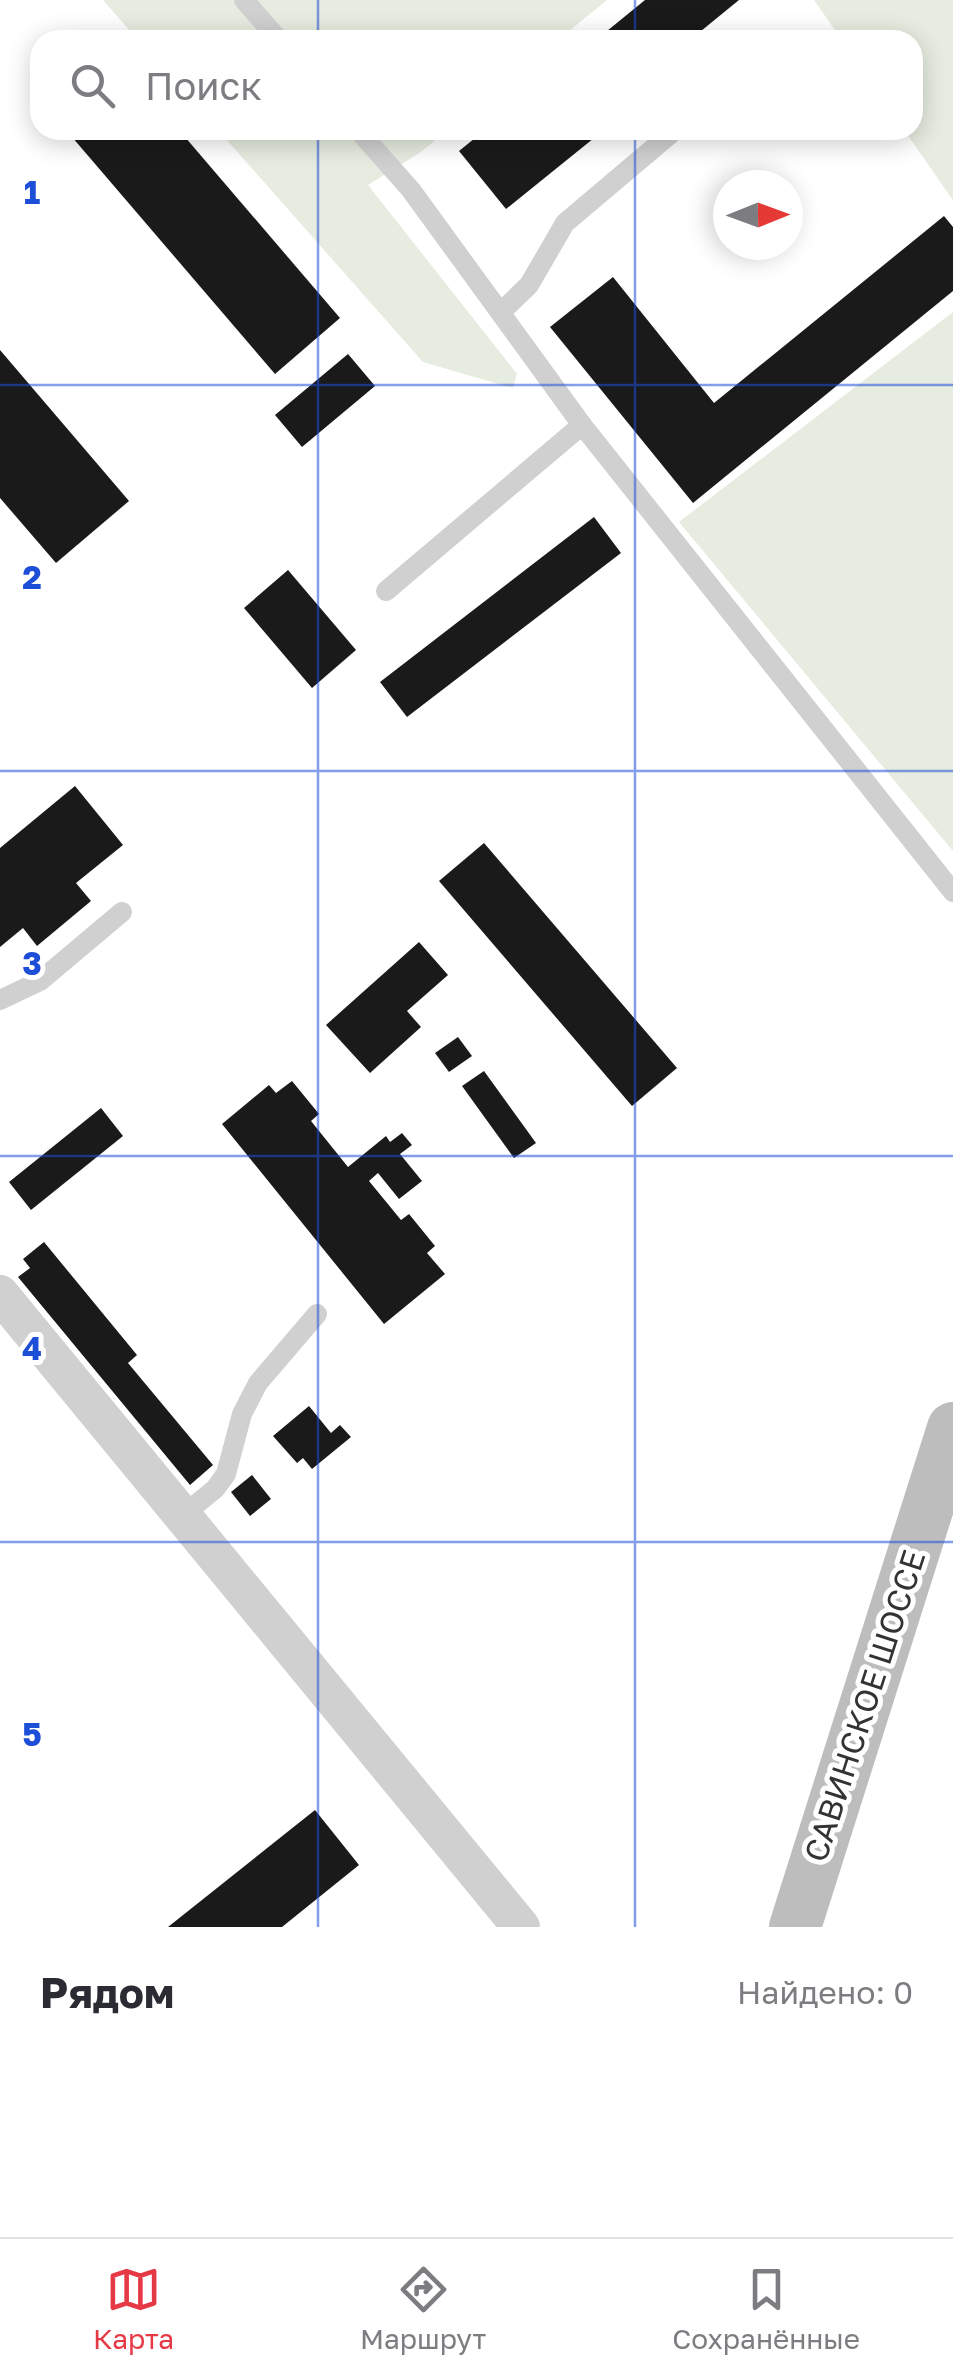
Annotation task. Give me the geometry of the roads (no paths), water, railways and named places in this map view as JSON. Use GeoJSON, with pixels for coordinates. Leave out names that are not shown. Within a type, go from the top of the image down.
{"type":"FeatureCollection","features":[{"type":"Feature","properties":{"kind":"street"},"geometry":{"type":"LineString","coordinates":[[3,1304],[183,1515],[521,1927]]}},
{"type":"Feature","properties":{"kind":"street","name":"САВИНСКОЕ ШОССЕ"},"geometry":{"type":"LineString","coordinates":[[796,1927],[953,1428]]}},
{"type":"Feature","properties":{"kind":"lane"},"geometry":{"type":"LineString","coordinates":[[244,0],[270,30]]}},
{"type":"Feature","properties":{"kind":"lane"},"geometry":{"type":"LineString","coordinates":[[367,140],[411,190],[582,425],[953,892]]}},
{"type":"Feature","properties":{"kind":"lane"},"geometry":{"type":"LineString","coordinates":[[501,312],[529,285],[565,222],[663,140]]}},
{"type":"Feature","properties":{"kind":"lane"},"geometry":{"type":"LineString","coordinates":[[386,591],[582,425]]}},
{"type":"Feature","properties":{"kind":"lane"},"geometry":{"type":"LineString","coordinates":[[0,1000],[40,980],[122,912]]}},
{"type":"Feature","properties":{"kind":"lane"},"geometry":{"type":"LineString","coordinates":[[183,1515],[215,1489],[226,1474],[242,1414],[258,1383],[317,1314]]}}]}
